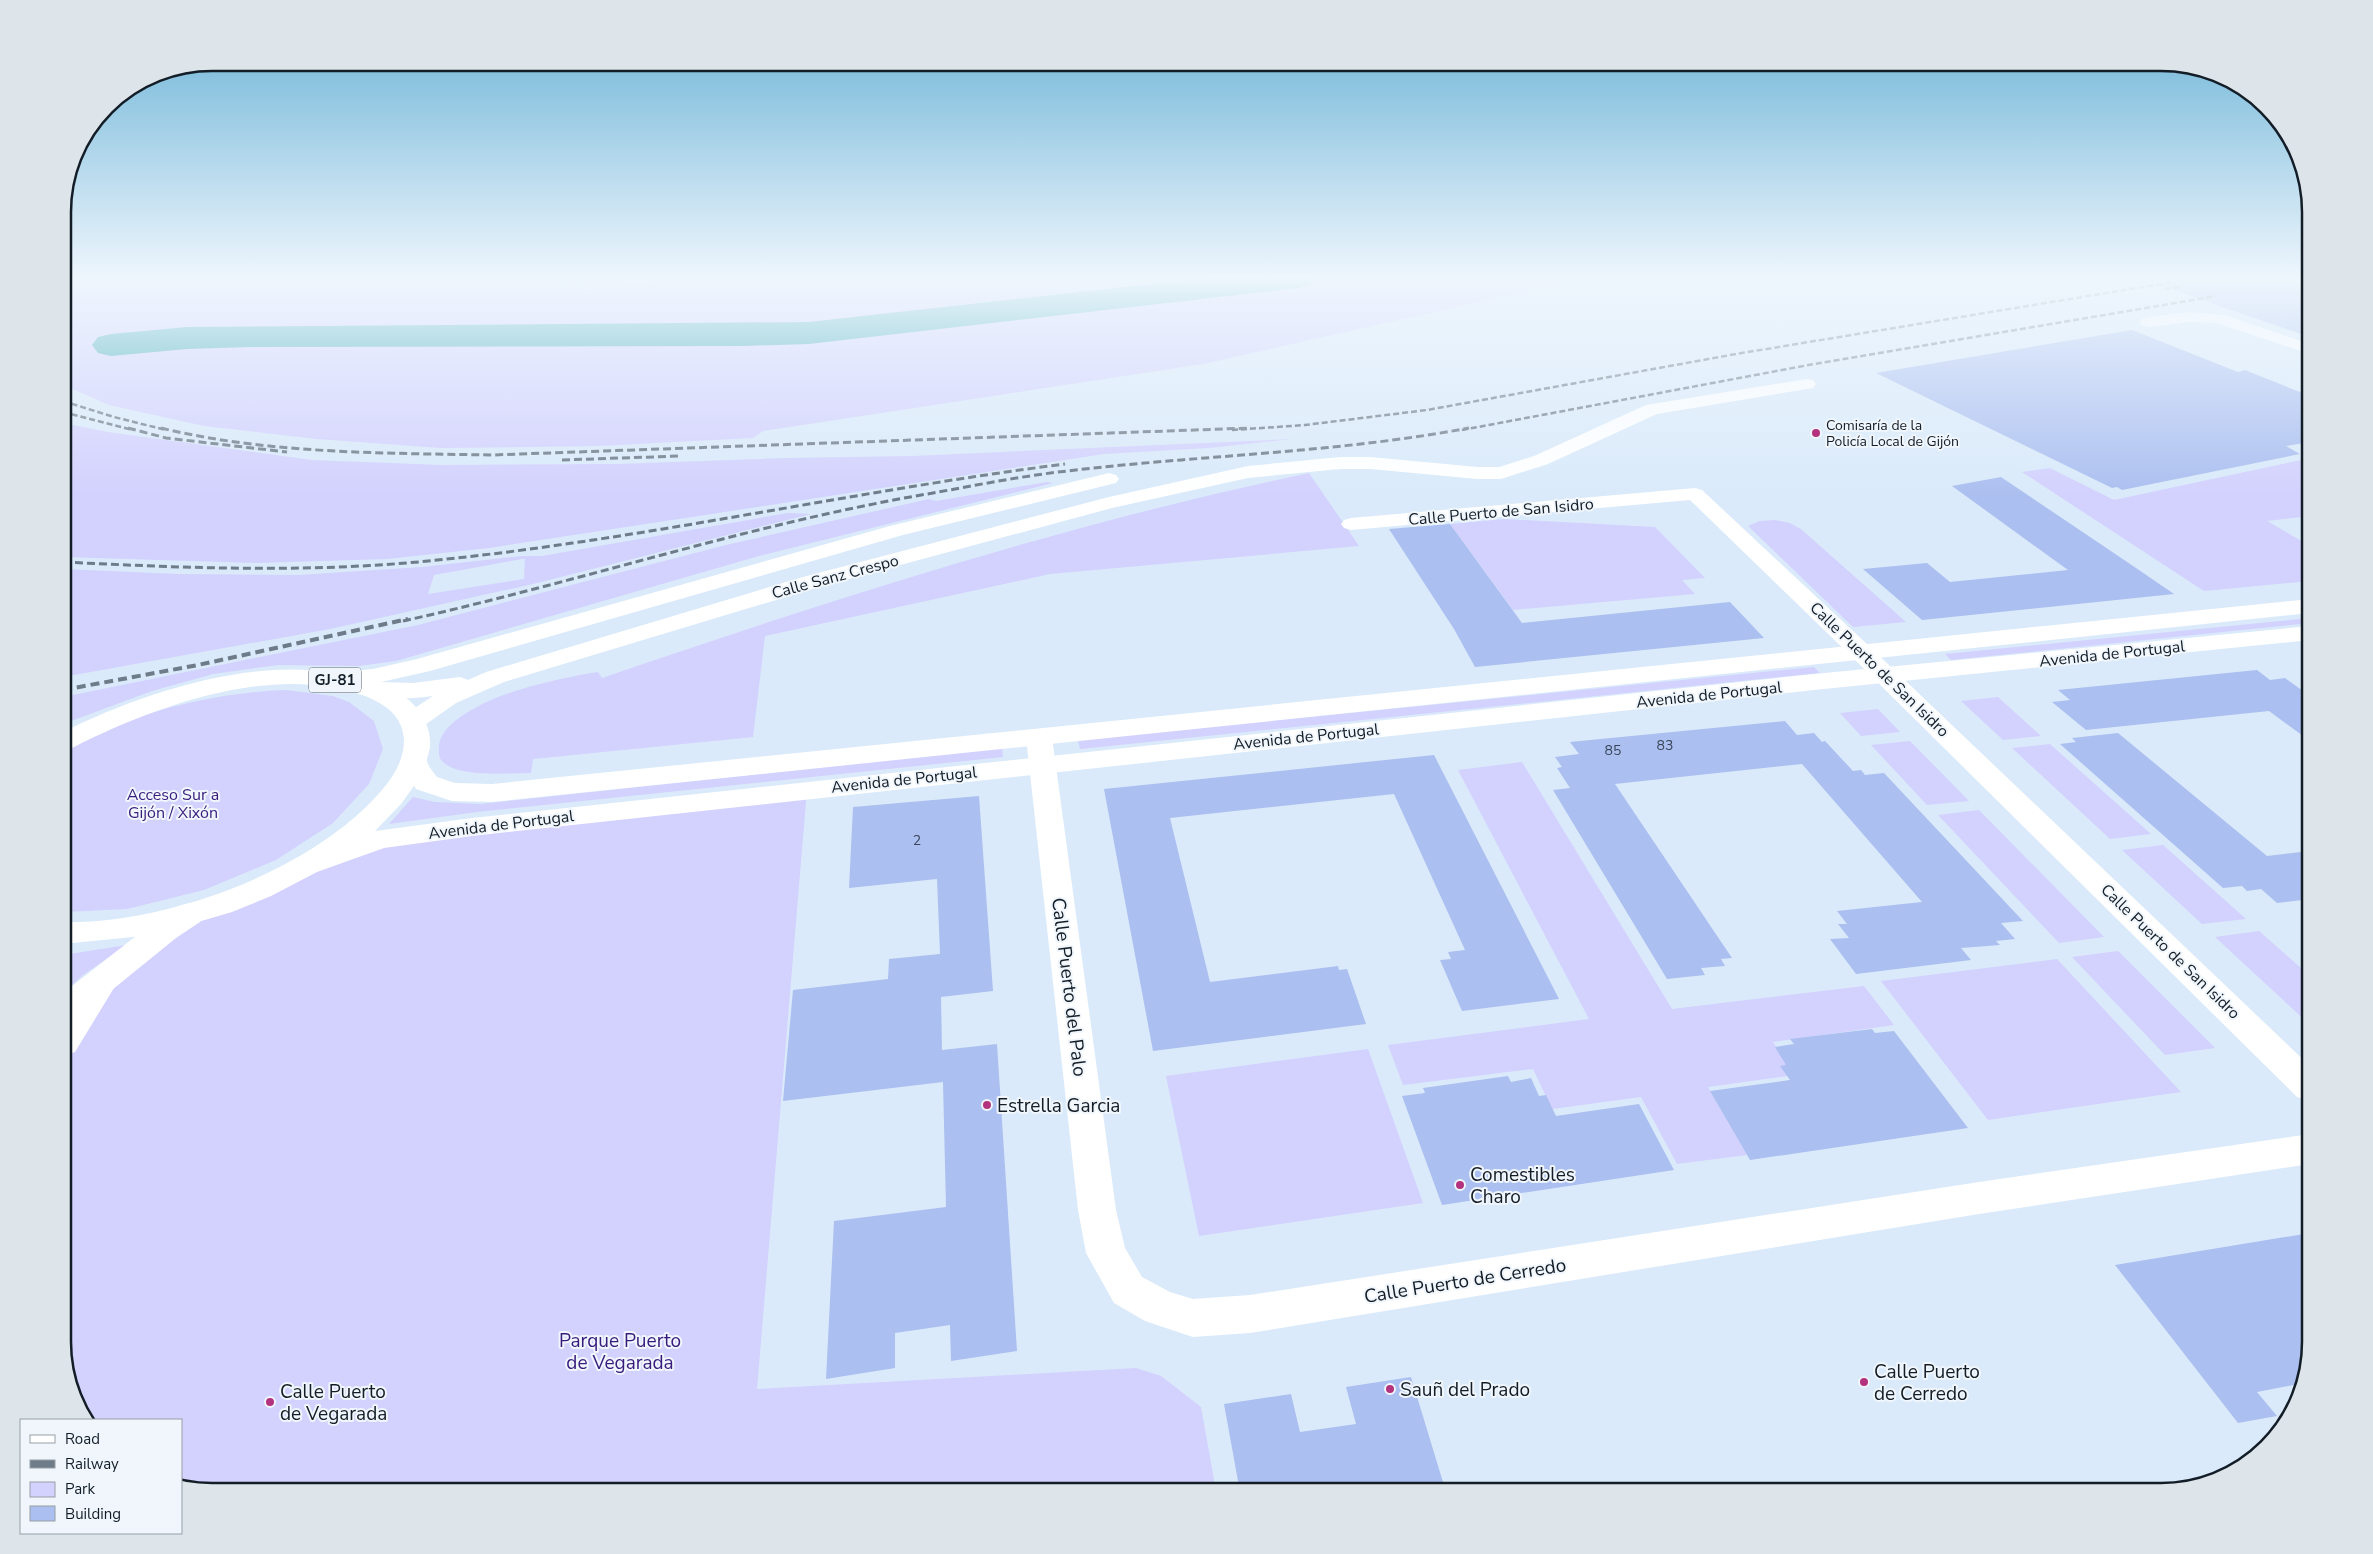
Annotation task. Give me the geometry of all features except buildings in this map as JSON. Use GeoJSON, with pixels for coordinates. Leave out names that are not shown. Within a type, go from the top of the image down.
{"type":"FeatureCollection","features":[{"type":"Feature","properties":{"kind":"street","name":"Calle Sanz Crespo"},"geometry":{"type":"LineString","coordinates":[[412,720],[447,698],[477,684],[820,579],[1109,503],[1248,472],[1270,469],[1370,463],[1461,472],[1501,473],[1540,460],[1652,409],[1807,384]]}},
{"type":"Feature","properties":{"kind":"street","name":"Calle Sanz Crespo"},"geometry":{"type":"LineString","coordinates":[[331,679],[373,676],[421,666],[897,530],[1109,479]]}},
{"type":"Feature","properties":{"kind":"street","name":"Calle Puerto de San Isidro"},"geometry":{"type":"LineString","coordinates":[[1351,524],[1695,494],[1887,675],[2302,1079]]}},
{"type":"Feature","properties":{"kind":"street","name":"Avenida de Portugal"},"geometry":{"type":"LineString","coordinates":[[307,865],[380,839],[1041,751],[1861,652],[2302,607]]}},
{"type":"Feature","properties":{"kind":"street","name":"Avenida de Portugal"},"geometry":{"type":"LineString","coordinates":[[414,761],[426,783],[452,792],[492,793],[1041,751],[1887,675],[2302,634]]}},
{"type":"Feature","properties":{"kind":"street","name":"GJ-81"},"geometry":{"type":"LineString","coordinates":[[72,737],[83,730],[134,709],[187,692],[288,677],[331,679],[373,689],[397,702],[412,720]]}},
{"type":"Feature","properties":{"kind":"street"},"geometry":{"type":"LineString","coordinates":[[373,689],[413,691],[477,684]]}},
{"type":"Feature","properties":{"kind":"street"},"geometry":{"type":"LineString","coordinates":[[72,931],[127,928],[189,914],[251,892],[307,865],[348,839],[379,812],[402,786],[414,761],[417,739],[412,720]]}},
{"type":"Feature","properties":{"kind":"street","name":"Calle Puerto del Palo"},"geometry":{"type":"LineString","coordinates":[[1041,751],[1097,1210],[1106,1253],[1128,1290]]}},
{"type":"Feature","properties":{"kind":"street"},"geometry":{"type":"LineString","coordinates":[[72,1004],[189,914]]}},
{"type":"Feature","properties":{"kind":"street"},"geometry":{"type":"LineString","coordinates":[[72,1029],[105,977]]}},
{"type":"Feature","properties":{"kind":"street","name":"Calle Puerto de Cerredo"},"geometry":{"type":"LineString","coordinates":[[1128,1290],[1160,1308],[1193,1318],[1250,1314],[1969,1199],[2302,1150]]}},
{"type":"Feature","properties":{"kind":"green space"},"geometry":{"type":"Polygon","coordinates":[[[72,351],[1263,351],[1203,364],[763,431],[753,438],[599,446],[441,448],[316,439],[204,426],[109,405],[72,389],[72,351]]]}},
{"type":"Feature","properties":{"kind":"green space"},"geometry":{"type":"Polygon","coordinates":[[[72,425],[108,432],[312,460],[442,465],[617,464],[912,456],[1292,439],[1209,448],[1104,454],[489,548],[387,559],[256,563],[72,557],[72,425]]]}},
{"type":"Feature","properties":{"kind":"green space"},"geometry":{"type":"Polygon","coordinates":[[[2302,460],[2302,517],[2267,521],[2302,541],[2302,582],[2204,591],[2022,472],[2050,468],[2114,500],[2302,460]]]}},
{"type":"Feature","properties":{"kind":"green space"},"geometry":{"type":"Polygon","coordinates":[[[1309,473],[1359,546],[1050,574],[765,636],[753,737],[533,759],[531,773],[497,774],[471,772],[449,766],[440,758],[440,740],[453,723],[477,707],[504,695],[569,677],[598,672],[602,678],[864,592],[1041,539],[1219,493],[1309,473]]]}},
{"type":"Feature","properties":{"kind":"green space"},"geometry":{"type":"Polygon","coordinates":[[[1047,482],[1053,483],[759,556],[396,661],[359,666],[278,665],[213,674],[152,691],[72,721],[72,695],[418,625],[726,545],[929,499],[936,501],[1047,482]]]}},
{"type":"Feature","properties":{"kind":"green space"},"geometry":{"type":"Polygon","coordinates":[[[788,513],[811,514],[533,584],[330,629],[72,675],[72,569],[179,574],[299,575],[422,567],[522,556],[542,556],[788,513]],[[522,559],[434,575],[428,594],[524,579],[525,559],[522,559]]]}},
{"type":"Feature","properties":{"kind":"green space"},"geometry":{"type":"Polygon","coordinates":[[[1503,519],[1655,527],[1705,578],[1682,580],[1695,594],[1513,610],[1450,524],[1503,519]]]}},
{"type":"Feature","properties":{"kind":"green space"},"geometry":{"type":"Polygon","coordinates":[[[1775,520],[1790,523],[1802,530],[1906,622],[1853,627],[1748,526],[1760,521],[1775,520]]]}},
{"type":"Feature","properties":{"kind":"green space"},"geometry":{"type":"Polygon","coordinates":[[[2302,619],[2302,624],[1951,660],[1945,654],[2302,619]]]}},
{"type":"Feature","properties":{"kind":"green space"},"geometry":{"type":"Polygon","coordinates":[[[1814,667],[1820,673],[1080,749],[1078,740],[1814,667]]]}},
{"type":"Feature","properties":{"kind":"green space","name":"Acceso Sur a Gijón / Xixón"},"geometry":{"type":"Polygon","coordinates":[[[286,690],[333,696],[349,702],[374,721],[383,749],[369,784],[333,823],[276,860],[204,890],[127,909],[72,912],[72,746],[118,724],[138,717],[201,700],[286,690]]]}},
{"type":"Feature","properties":{"kind":"green space"},"geometry":{"type":"Polygon","coordinates":[[[1998,697],[2041,736],[2003,740],[1961,701],[1998,697]]]}},
{"type":"Feature","properties":{"kind":"green space"},"geometry":{"type":"Polygon","coordinates":[[[1878,709],[1900,732],[1861,736],[1840,713],[1878,709]]]}},
{"type":"Feature","properties":{"kind":"green space"},"geometry":{"type":"Polygon","coordinates":[[[1910,741],[1969,801],[1927,805],[1871,745],[1910,741]]]}},
{"type":"Feature","properties":{"kind":"green space"},"geometry":{"type":"Polygon","coordinates":[[[2050,744],[2151,834],[2110,839],[2012,748],[2050,744]]]}},
{"type":"Feature","properties":{"kind":"green space"},"geometry":{"type":"Polygon","coordinates":[[[1002,748],[1003,757],[477,812],[389,824],[413,797],[435,802],[480,804],[1002,748]]]}},
{"type":"Feature","properties":{"kind":"green space"},"geometry":{"type":"Polygon","coordinates":[[[1522,762],[1672,1009],[1864,986],[1894,1025],[1773,1042],[1794,1075],[1708,1087],[1747,1155],[1677,1164],[1641,1097],[1552,1109],[1533,1069],[1403,1085],[1388,1045],[1589,1019],[1458,770],[1522,762]]]}},
{"type":"Feature","properties":{"kind":"green space","name":"Parque Puerto de Vegarada"},"geometry":{"type":"Polygon","coordinates":[[[807,790],[757,1389],[1136,1368],[1161,1376],[1201,1407],[1215,1483],[212,1483],[182,1479],[182,1419],[94,1419],[82,1396],[72,1360],[72,1029],[105,977],[165,930],[380,839],[807,790]]]}},
{"type":"Feature","properties":{"kind":"green space"},"geometry":{"type":"Polygon","coordinates":[[[1979,810],[2104,937],[2059,943],[1938,815],[1979,810]]]}},
{"type":"Feature","properties":{"kind":"green space"},"geometry":{"type":"Polygon","coordinates":[[[2163,845],[2246,919],[2202,924],[2122,850],[2163,845]]]}},
{"type":"Feature","properties":{"kind":"green space"},"geometry":{"type":"Polygon","coordinates":[[[2259,931],[2302,969],[2302,1018],[2215,937],[2259,931]]]}},
{"type":"Feature","properties":{"kind":"green space"},"geometry":{"type":"Polygon","coordinates":[[[127,945],[83,975],[72,985],[72,954],[127,945]]]}},
{"type":"Feature","properties":{"kind":"green space"},"geometry":{"type":"Polygon","coordinates":[[[2118,951],[2215,1048],[2165,1055],[2072,957],[2118,951]]]}},
{"type":"Feature","properties":{"kind":"green space"},"geometry":{"type":"Polygon","coordinates":[[[2057,959],[2181,1092],[1988,1120],[1881,981],[2057,959]]]}},
{"type":"Feature","properties":{"kind":"green space"},"geometry":{"type":"Polygon","coordinates":[[[1368,1049],[1423,1203],[1199,1236],[1166,1076],[1368,1049]]]}},
{"type":"Feature","properties":{"kind":"railway"},"geometry":{"type":"LineString","coordinates":[[1232,430],[1305,425],[1427,410],[1757,351]]}},
{"type":"Feature","properties":{"kind":"railway"},"geometry":{"type":"LineString","coordinates":[[1462,430],[1894,351]]}},
{"type":"Feature","properties":{"kind":"railway"},"geometry":{"type":"LineString","coordinates":[[72,404],[166,430]]}},
{"type":"Feature","properties":{"kind":"railway"},"geometry":{"type":"LineString","coordinates":[[72,414],[133,430]]}},
{"type":"Feature","properties":{"kind":"railway"},"geometry":{"type":"LineString","coordinates":[[128,428],[166,438],[287,452]]}},
{"type":"Feature","properties":{"kind":"railway"},"geometry":{"type":"LineString","coordinates":[[161,428],[201,437],[284,447],[367,452],[492,455],[1251,428]]}},
{"type":"Feature","properties":{"kind":"railway"},"geometry":{"type":"LineString","coordinates":[[403,621],[469,606],[799,520],[1016,478],[1117,466],[1369,443],[1469,428]]}},
{"type":"Feature","properties":{"kind":"railway"},"geometry":{"type":"LineString","coordinates":[[562,460],[680,456]]}},
{"type":"Feature","properties":{"kind":"railway"},"geometry":{"type":"LineString","coordinates":[[72,562],[154,566],[292,568],[383,565],[428,561],[588,541],[985,475],[1065,464]]}},
{"type":"Feature","properties":{"kind":"railway"},"geometry":{"type":"LineString","coordinates":[[72,688],[198,665],[408,619]]}},
{"type":"Feature","properties":{"kind":"place","name":"Comisaría de la Policía Local de Gijón"},"geometry":{"type":"Point","coordinates":[1816,433]}},
{"type":"Feature","properties":{"kind":"place","name":"Estrella Garcia"},"geometry":{"type":"Point","coordinates":[987,1105]}},
{"type":"Feature","properties":{"kind":"place","name":"Comestibles Charo"},"geometry":{"type":"Point","coordinates":[1460,1185]}},
{"type":"Feature","properties":{"kind":"place","name":"Calle Puerto de Cerredo"},"geometry":{"type":"Point","coordinates":[1864,1382]}},
{"type":"Feature","properties":{"kind":"place","name":"Sauñ del Prado"},"geometry":{"type":"Point","coordinates":[1390,1389]}},
{"type":"Feature","properties":{"kind":"place","name":"Calle Puerto de Vegarada"},"geometry":{"type":"Point","coordinates":[270,1402]}}]}
